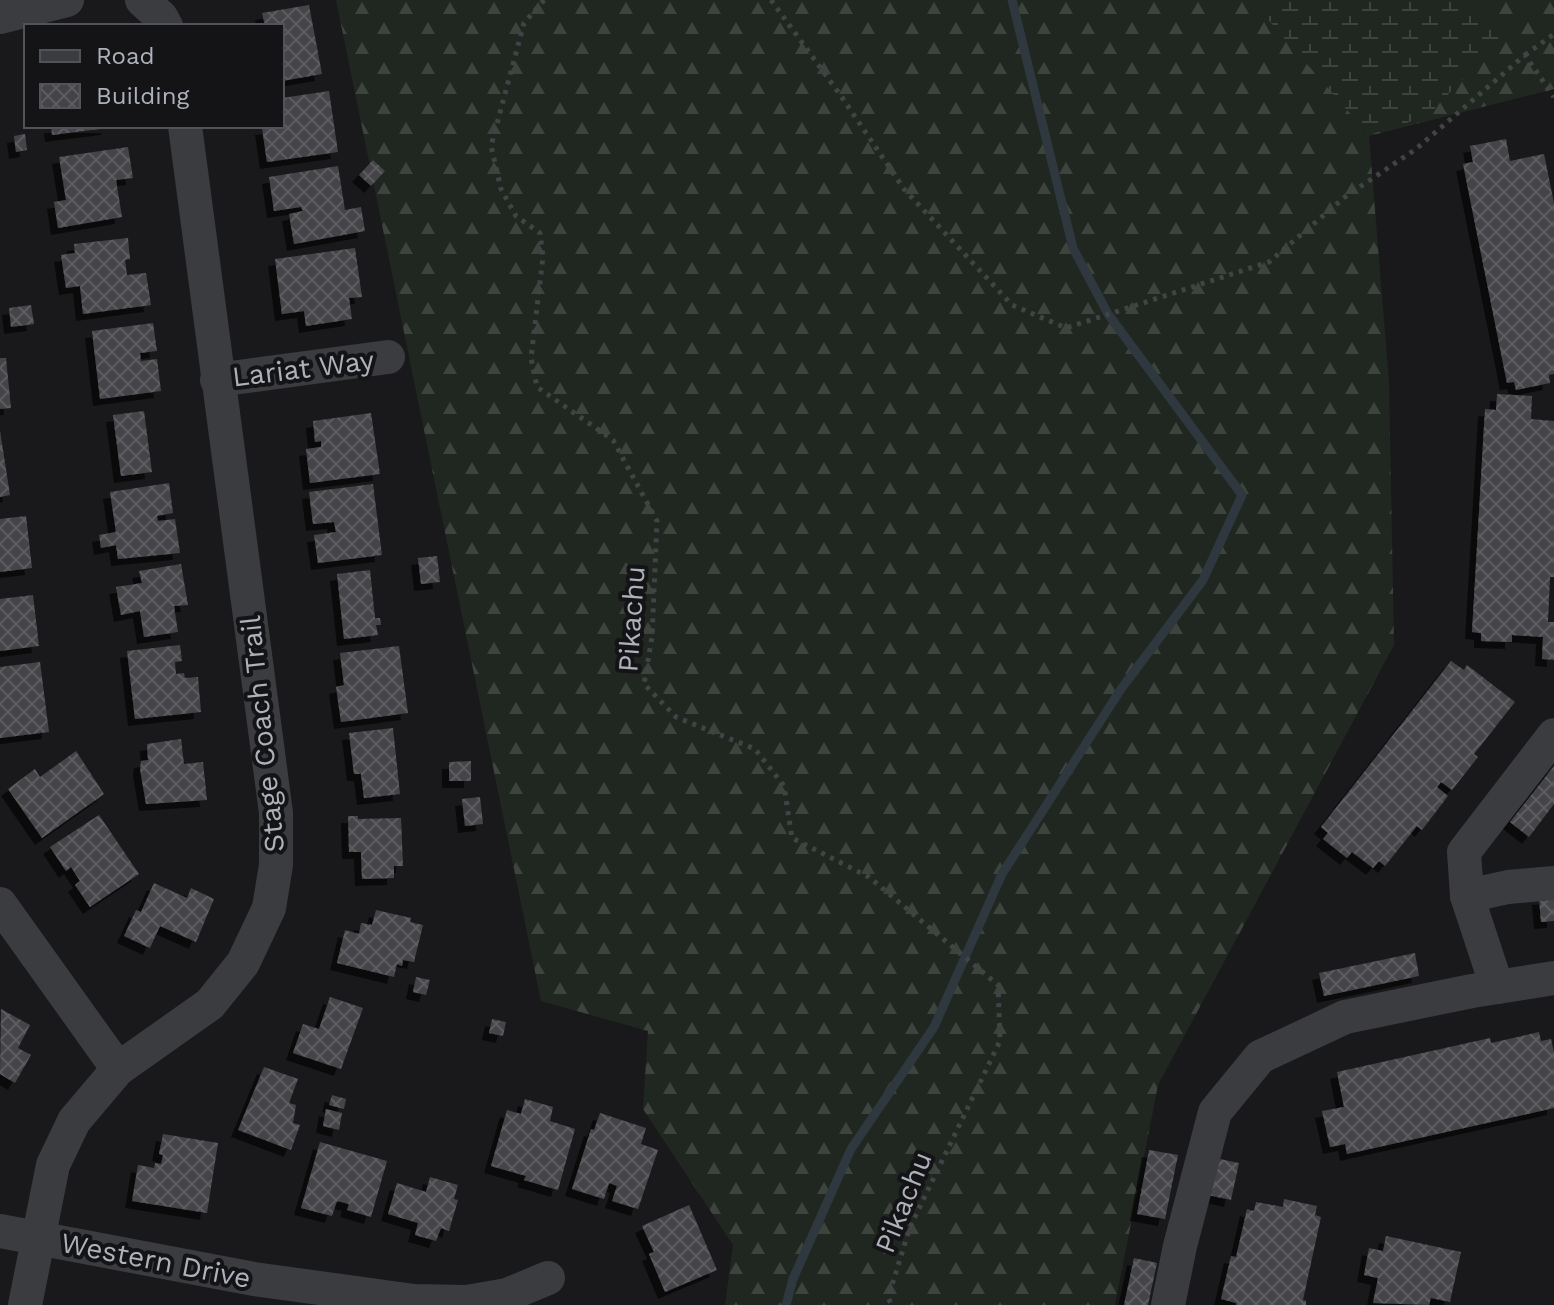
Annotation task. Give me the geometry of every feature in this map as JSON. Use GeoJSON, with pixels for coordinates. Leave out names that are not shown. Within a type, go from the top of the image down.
{"type":"FeatureCollection","features":[{"type":"Feature","properties":{"kind":"street"},"geometry":{"type":"LineString","coordinates":[[0,17],[67,0]]}},
{"type":"Feature","properties":{"kind":"street"},"geometry":{"type":"LineString","coordinates":[[142,0],[165,24]]}},
{"type":"Feature","properties":{"kind":"street","name":"Stage Coach Trail"},"geometry":{"type":"LineString","coordinates":[[25,1305],[53,1165],[74,1121],[118,1069],[210,1004],[243,963],[269,908],[276,865],[276,813],[185,128]]}},
{"type":"Feature","properties":{"kind":"street","name":"Lariat Way"},"geometry":{"type":"LineString","coordinates":[[217,380],[388,357]]}},
{"type":"Feature","properties":{"kind":"street"},"geometry":{"type":"LineString","coordinates":[[1497,987],[1467,896],[1464,852],[1554,735]]}},
{"type":"Feature","properties":{"kind":"street"},"geometry":{"type":"LineString","coordinates":[[1467,896],[1508,887],[1554,883]]}},
{"type":"Feature","properties":{"kind":"street"},"geometry":{"type":"LineString","coordinates":[[0,904],[118,1069]]}},
{"type":"Feature","properties":{"kind":"street"},"geometry":{"type":"LineString","coordinates":[[1168,1305],[1215,1112],[1260,1057],[1345,1017],[1554,978]]}},
{"type":"Feature","properties":{"kind":"street","name":"Western Drive"},"geometry":{"type":"LineString","coordinates":[[0,1231],[254,1279],[414,1301],[467,1302],[507,1295],[548,1278]]}},
{"type":"Feature","properties":{"kind":"path","name":"Pikachu"},"geometry":{"type":"LineString","coordinates":[[544,0],[524,23],[491,146],[501,189],[508,202],[516,216],[540,233],[543,257],[531,358],[537,387],[613,440],[657,521],[652,637],[644,684],[676,717],[755,749],[784,786],[792,838],[869,877],[998,985],[1000,1041],[910,1227],[888,1298],[892,1305]]}},
{"type":"Feature","properties":{"kind":"path"},"geometry":{"type":"LineString","coordinates":[[771,0],[904,189],[1012,305],[1066,328],[1269,262],[1345,197],[1416,149],[1525,55],[1554,34]]}},
{"type":"Feature","properties":{"kind":"path"},"geometry":{"type":"LineString","coordinates":[[1525,55],[1554,97]]}},
{"type":"Feature","properties":{"kind":"green space"},"geometry":{"type":"Polygon","coordinates":[[[336,0],[1554,0],[1554,89],[1369,136],[1389,382],[1394,645],[1158,1085],[1115,1305],[725,1305],[733,1245],[643,1109],[648,1031],[541,1001],[336,0]]]}},
{"type":"Feature","properties":{"kind":"green space"},"geometry":{"type":"Polygon","coordinates":[[[1251,0],[1461,0],[1507,34],[1427,116],[1369,135],[1251,0]]]}},
{"type":"Feature","properties":{"kind":"building"},"geometry":{"type":"Polygon","coordinates":[[[309,5],[322,74],[284,81],[284,24],[265,24],[262,13],[309,5]]]}},
{"type":"Feature","properties":{"kind":"building"},"geometry":{"type":"Polygon","coordinates":[[[329,91],[338,152],[267,162],[262,128],[284,128],[284,98],[329,91]]]}},
{"type":"Feature","properties":{"kind":"building"},"geometry":{"type":"Polygon","coordinates":[[[51,128],[108,128],[52,135],[51,128]]]}},
{"type":"Feature","properties":{"kind":"building"},"geometry":{"type":"Polygon","coordinates":[[[25,134],[27,150],[16,152],[14,136],[25,134]]]}},
{"type":"Feature","properties":{"kind":"building"},"geometry":{"type":"Polygon","coordinates":[[[1506,139],[1510,161],[1544,154],[1554,203],[1554,374],[1549,375],[1550,383],[1516,390],[1514,382],[1507,383],[1463,164],[1473,162],[1470,146],[1506,139]]]}},
{"type":"Feature","properties":{"kind":"building"},"geometry":{"type":"Polygon","coordinates":[[[128,147],[133,178],[116,180],[122,217],[58,228],[54,202],[66,200],[59,157],[128,147]]]}},
{"type":"Feature","properties":{"kind":"building"},"geometry":{"type":"Polygon","coordinates":[[[373,160],[385,171],[371,186],[359,175],[373,160]]]}},
{"type":"Feature","properties":{"kind":"building"},"geometry":{"type":"Polygon","coordinates":[[[338,166],[345,210],[361,207],[365,231],[294,244],[289,214],[303,211],[301,207],[274,211],[269,177],[338,166]]]}},
{"type":"Feature","properties":{"kind":"building"},"geometry":{"type":"Polygon","coordinates":[[[128,238],[130,259],[125,260],[127,275],[146,273],[151,305],[83,314],[80,286],[66,288],[61,255],[75,253],[74,244],[128,238]]]}},
{"type":"Feature","properties":{"kind":"building"},"geometry":{"type":"Polygon","coordinates":[[[355,248],[362,297],[349,298],[352,319],[306,326],[304,311],[282,314],[275,259],[355,248]]]}},
{"type":"Feature","properties":{"kind":"building"},"geometry":{"type":"Polygon","coordinates":[[[31,305],[34,324],[11,327],[9,308],[31,305]]]}},
{"type":"Feature","properties":{"kind":"building"},"geometry":{"type":"Polygon","coordinates":[[[153,323],[157,351],[140,353],[141,361],[157,359],[161,391],[100,399],[92,331],[153,323]]]}},
{"type":"Feature","properties":{"kind":"building"},"geometry":{"type":"Polygon","coordinates":[[[0,358],[6,358],[11,408],[0,409],[0,358]]]}},
{"type":"Feature","properties":{"kind":"building"},"geometry":{"type":"Polygon","coordinates":[[[1497,394],[1532,396],[1531,419],[1554,421],[1554,577],[1550,577],[1548,622],[1554,622],[1554,660],[1542,659],[1543,637],[1512,635],[1512,642],[1481,641],[1481,633],[1472,632],[1485,409],[1496,410],[1497,394]]]}},
{"type":"Feature","properties":{"kind":"building"},"geometry":{"type":"Polygon","coordinates":[[[144,411],[152,472],[121,476],[113,415],[144,411]]]}},
{"type":"Feature","properties":{"kind":"building"},"geometry":{"type":"Polygon","coordinates":[[[371,413],[380,474],[310,483],[306,449],[321,447],[321,441],[315,442],[313,421],[371,413]]]}},
{"type":"Feature","properties":{"kind":"building"},"geometry":{"type":"Polygon","coordinates":[[[0,431],[10,495],[0,497],[0,431]]]}},
{"type":"Feature","properties":{"kind":"building"},"geometry":{"type":"Polygon","coordinates":[[[169,483],[173,513],[157,516],[158,521],[175,519],[180,553],[118,559],[116,545],[101,548],[99,535],[116,532],[110,492],[169,483]]]}},
{"type":"Feature","properties":{"kind":"building"},"geometry":{"type":"Polygon","coordinates":[[[373,484],[382,555],[318,563],[314,535],[336,532],[334,522],[313,524],[309,492],[373,484]]]}},
{"type":"Feature","properties":{"kind":"building"},"geometry":{"type":"Polygon","coordinates":[[[26,516],[32,568],[0,572],[0,519],[26,516]]]}},
{"type":"Feature","properties":{"kind":"building"},"geometry":{"type":"Polygon","coordinates":[[[437,556],[440,582],[421,584],[418,558],[437,556]]]}},
{"type":"Feature","properties":{"kind":"building"},"geometry":{"type":"Polygon","coordinates":[[[181,564],[188,605],[174,606],[178,632],[144,637],[140,611],[121,615],[116,587],[142,583],[139,571],[181,564]]]}},
{"type":"Feature","properties":{"kind":"building"},"geometry":{"type":"Polygon","coordinates":[[[370,570],[375,618],[380,618],[381,625],[376,625],[378,635],[344,639],[337,574],[370,570]]]}},
{"type":"Feature","properties":{"kind":"building"},"geometry":{"type":"Polygon","coordinates":[[[33,595],[39,646],[0,651],[0,599],[33,595]]]}},
{"type":"Feature","properties":{"kind":"building"},"geometry":{"type":"Polygon","coordinates":[[[180,645],[182,661],[175,662],[176,674],[184,673],[185,678],[198,677],[201,712],[135,719],[127,651],[180,645]]]}},
{"type":"Feature","properties":{"kind":"building"},"geometry":{"type":"Polygon","coordinates":[[[399,646],[408,713],[341,722],[336,687],[344,685],[340,653],[399,646]]]}},
{"type":"Feature","properties":{"kind":"building"},"geometry":{"type":"Polygon","coordinates":[[[1451,661],[1464,670],[1467,665],[1515,702],[1474,754],[1478,757],[1452,790],[1441,782],[1437,787],[1448,796],[1422,830],[1417,826],[1385,866],[1379,861],[1373,868],[1352,852],[1347,858],[1323,839],[1328,833],[1321,827],[1451,661]]]}},
{"type":"Feature","properties":{"kind":"building"},"geometry":{"type":"Polygon","coordinates":[[[40,662],[49,732],[0,738],[0,667],[40,662]]]}},
{"type":"Feature","properties":{"kind":"building"},"geometry":{"type":"Polygon","coordinates":[[[393,728],[400,794],[364,798],[361,774],[354,774],[349,733],[393,728]]]}},
{"type":"Feature","properties":{"kind":"building"},"geometry":{"type":"Polygon","coordinates":[[[181,739],[184,764],[203,762],[207,800],[146,804],[140,769],[141,761],[148,760],[147,744],[181,739]]]}},
{"type":"Feature","properties":{"kind":"building"},"geometry":{"type":"Polygon","coordinates":[[[76,751],[104,794],[42,838],[8,789],[35,769],[40,777],[76,751]]]}},
{"type":"Feature","properties":{"kind":"building"},"geometry":{"type":"Polygon","coordinates":[[[471,761],[471,781],[449,781],[449,762],[471,761]]]}},
{"type":"Feature","properties":{"kind":"building"},"geometry":{"type":"Polygon","coordinates":[[[1554,766],[1554,804],[1529,837],[1510,822],[1554,766]]]}},
{"type":"Feature","properties":{"kind":"building"},"geometry":{"type":"Polygon","coordinates":[[[480,797],[483,824],[465,826],[462,799],[480,797]]]}},
{"type":"Feature","properties":{"kind":"building"},"geometry":{"type":"Polygon","coordinates":[[[99,815],[139,874],[90,907],[75,885],[80,881],[71,867],[66,871],[50,847],[99,815]]]}},
{"type":"Feature","properties":{"kind":"building"},"geometry":{"type":"Polygon","coordinates":[[[348,816],[358,816],[358,819],[401,818],[403,866],[394,866],[394,878],[362,879],[361,852],[349,852],[348,816]]]}},
{"type":"Feature","properties":{"kind":"building"},"geometry":{"type":"Polygon","coordinates":[[[154,883],[187,898],[191,888],[214,899],[196,942],[160,926],[150,948],[124,936],[136,910],[141,912],[154,883]]]}},
{"type":"Feature","properties":{"kind":"building"},"geometry":{"type":"Polygon","coordinates":[[[1554,897],[1554,921],[1541,922],[1539,898],[1554,897]]]}},
{"type":"Feature","properties":{"kind":"building"},"geometry":{"type":"Polygon","coordinates":[[[376,910],[411,918],[410,922],[423,925],[414,962],[403,960],[402,966],[397,964],[394,977],[337,963],[345,930],[359,934],[361,923],[372,925],[376,910]]]}},
{"type":"Feature","properties":{"kind":"building"},"geometry":{"type":"Polygon","coordinates":[[[1415,953],[1419,976],[1324,996],[1319,973],[1415,953]]]}},
{"type":"Feature","properties":{"kind":"building"},"geometry":{"type":"Polygon","coordinates":[[[416,977],[430,980],[426,995],[413,992],[416,977]]]}},
{"type":"Feature","properties":{"kind":"building"},"geometry":{"type":"Polygon","coordinates":[[[330,997],[363,1008],[341,1069],[293,1053],[303,1024],[319,1029],[330,997]]]}},
{"type":"Feature","properties":{"kind":"building"},"geometry":{"type":"Polygon","coordinates":[[[1,1009],[30,1025],[18,1048],[31,1055],[15,1083],[0,1074],[1,1009]]]}},
{"type":"Feature","properties":{"kind":"building"},"geometry":{"type":"Polygon","coordinates":[[[492,1019],[506,1022],[503,1036],[489,1033],[492,1019]]]}},
{"type":"Feature","properties":{"kind":"building"},"geometry":{"type":"Polygon","coordinates":[[[1539,1032],[1541,1041],[1551,1039],[1554,1052],[1554,1108],[1347,1154],[1345,1144],[1330,1147],[1322,1111],[1344,1107],[1337,1072],[1490,1038],[1491,1043],[1539,1032]]]}},
{"type":"Feature","properties":{"kind":"building"},"geometry":{"type":"Polygon","coordinates":[[[264,1067],[298,1079],[289,1103],[296,1105],[293,1123],[300,1125],[291,1150],[238,1130],[264,1067]]]}},
{"type":"Feature","properties":{"kind":"building"},"geometry":{"type":"Polygon","coordinates":[[[332,1095],[346,1099],[344,1109],[329,1105],[332,1095]]]}},
{"type":"Feature","properties":{"kind":"building"},"geometry":{"type":"Polygon","coordinates":[[[525,1099],[553,1107],[550,1121],[575,1129],[558,1190],[491,1166],[507,1110],[521,1114],[525,1099]]]}},
{"type":"Feature","properties":{"kind":"building"},"geometry":{"type":"Polygon","coordinates":[[[326,1109],[342,1113],[339,1130],[323,1126],[326,1109]]]}},
{"type":"Feature","properties":{"kind":"building"},"geometry":{"type":"Polygon","coordinates":[[[600,1113],[646,1128],[641,1144],[658,1150],[638,1209],[612,1201],[617,1186],[609,1183],[604,1199],[572,1189],[591,1129],[594,1130],[600,1113]]]}},
{"type":"Feature","properties":{"kind":"building"},"geometry":{"type":"Polygon","coordinates":[[[163,1134],[218,1143],[207,1213],[132,1201],[138,1165],[154,1168],[155,1163],[161,1164],[163,1155],[159,1154],[163,1134]]]}},
{"type":"Feature","properties":{"kind":"building"},"geometry":{"type":"Polygon","coordinates":[[[320,1142],[387,1161],[371,1217],[347,1210],[349,1204],[337,1201],[332,1216],[301,1208],[320,1142]]]}},
{"type":"Feature","properties":{"kind":"building"},"geometry":{"type":"Polygon","coordinates":[[[1149,1150],[1178,1155],[1165,1219],[1137,1214],[1149,1150]]]}},
{"type":"Feature","properties":{"kind":"building"},"geometry":{"type":"Polygon","coordinates":[[[1215,1158],[1239,1163],[1231,1200],[1208,1195],[1215,1158]]]}},
{"type":"Feature","properties":{"kind":"building"},"geometry":{"type":"Polygon","coordinates":[[[430,1177],[458,1185],[454,1199],[458,1200],[449,1231],[441,1228],[436,1241],[415,1235],[418,1223],[388,1214],[397,1183],[426,1192],[430,1177]]]}},
{"type":"Feature","properties":{"kind":"building"},"geometry":{"type":"Polygon","coordinates":[[[1284,1199],[1317,1206],[1315,1215],[1321,1217],[1303,1300],[1306,1305],[1236,1305],[1221,1299],[1231,1256],[1236,1257],[1247,1209],[1254,1211],[1256,1202],[1283,1207],[1284,1199]]]}},
{"type":"Feature","properties":{"kind":"building"},"geometry":{"type":"Polygon","coordinates":[[[689,1205],[717,1270],[665,1292],[649,1254],[654,1252],[642,1226],[689,1205]]]}},
{"type":"Feature","properties":{"kind":"building"},"geometry":{"type":"Polygon","coordinates":[[[1386,1236],[1461,1252],[1450,1302],[1431,1298],[1429,1305],[1373,1303],[1378,1278],[1364,1275],[1369,1248],[1383,1251],[1386,1236]]]}},
{"type":"Feature","properties":{"kind":"building"},"geometry":{"type":"Polygon","coordinates":[[[1134,1258],[1157,1263],[1148,1305],[1124,1305],[1134,1258]]]}},
{"type":"Feature","properties":{"kind":"waterway"},"geometry":{"type":"LineString","coordinates":[[786,1305],[793,1279],[851,1149],[934,1027],[1002,874],[1121,689],[1203,580],[1242,495],[1108,314],[1073,248],[1012,0]]}}]}
